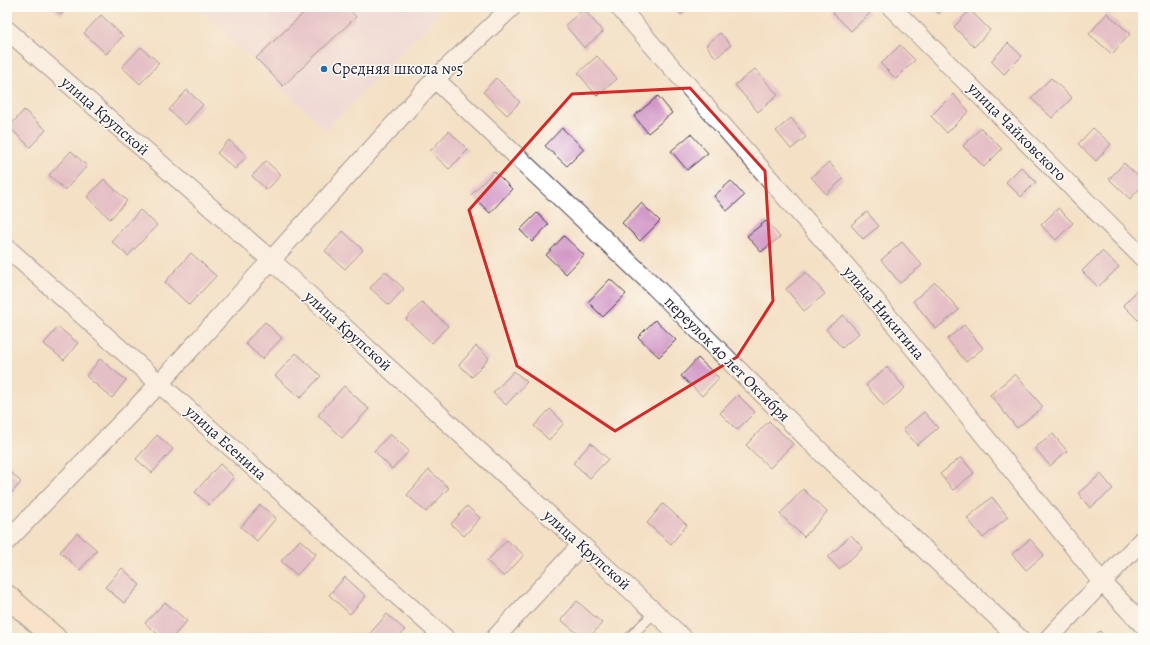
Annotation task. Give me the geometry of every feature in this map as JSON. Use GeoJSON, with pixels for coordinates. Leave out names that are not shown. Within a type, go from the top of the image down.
{"type":"FeatureCollection","features":[{"type":"Feature","properties":{"kind":"main road"},"geometry":{"type":"LineString","coordinates":[[7,596],[55,638]]}},
{"type":"Feature","properties":{"kind":"street"},"geometry":{"type":"LineString","coordinates":[[7,540],[159,384],[435,79],[512,7]]}},
{"type":"Feature","properties":{"kind":"street","name":"улица Никитина"},"geometry":{"type":"LineString","coordinates":[[618,7],[867,290],[1102,582],[1143,625]]}},
{"type":"Feature","properties":{"kind":"street","name":"улица Чайковского"},"geometry":{"type":"LineString","coordinates":[[891,7],[1143,258]]}},
{"type":"Feature","properties":{"kind":"street","name":"улица Крупской"},"geometry":{"type":"LineString","coordinates":[[7,30],[271,260],[683,638]]}},
{"type":"Feature","properties":{"kind":"street","name":"переулок 40 лет Октября"},"geometry":{"type":"LineString","coordinates":[[435,79],[655,287],[823,454],[1019,638]]}},
{"type":"Feature","properties":{"kind":"street","name":"улица Есенина"},"geometry":{"type":"LineString","coordinates":[[7,248],[445,638]]}},
{"type":"Feature","properties":{"kind":"street"},"geometry":{"type":"LineString","coordinates":[[1049,638],[1143,539]]}},
{"type":"Feature","properties":{"kind":"street"},"geometry":{"type":"LineString","coordinates":[[494,638],[581,545]]}},
{"type":"Feature","properties":{"kind":"lane"},"geometry":{"type":"LineString","coordinates":[[630,638],[655,612]]}},
{"type":"Feature","properties":{"kind":"highlighted area"},"geometry":{"type":"Polygon","coordinates":[[[690,88],[765,171],[773,301],[737,357],[615,431],[517,366],[469,210],[572,94],[690,88]]]}},
{"type":"Feature","properties":{"kind":"shaded area","name":"Средняя школа №5"},"geometry":{"type":"Polygon","coordinates":[[[198,7],[445,7],[326,130],[198,7]]]}},
{"type":"Feature","properties":{"kind":"building"},"geometry":{"type":"Polygon","coordinates":[[[52,7],[68,7],[61,15],[52,7]]]}},
{"type":"Feature","properties":{"kind":"building"},"geometry":{"type":"Polygon","coordinates":[[[310,7],[347,7],[356,17],[283,86],[256,58],[310,7]]]}},
{"type":"Feature","properties":{"kind":"building"},"geometry":{"type":"Polygon","coordinates":[[[674,7],[690,7],[681,15],[674,7]]]}},
{"type":"Feature","properties":{"kind":"building"},"geometry":{"type":"Polygon","coordinates":[[[839,7],[864,7],[870,13],[851,31],[833,13],[839,7]]]}},
{"type":"Feature","properties":{"kind":"building"},"geometry":{"type":"Polygon","coordinates":[[[932,7],[946,7],[939,14],[932,7]]]}},
{"type":"Feature","properties":{"kind":"building"},"geometry":{"type":"Polygon","coordinates":[[[584,9],[603,32],[584,48],[565,25],[584,9]]]}},
{"type":"Feature","properties":{"kind":"building"},"geometry":{"type":"Polygon","coordinates":[[[970,10],[990,30],[974,47],[954,27],[970,10]]]}},
{"type":"Feature","properties":{"kind":"building"},"geometry":{"type":"Polygon","coordinates":[[[1107,13],[1130,34],[1112,54],[1089,34],[1107,13]]]}},
{"type":"Feature","properties":{"kind":"building"},"geometry":{"type":"Polygon","coordinates":[[[101,15],[123,36],[106,54],[84,33],[101,15]]]}},
{"type":"Feature","properties":{"kind":"building"},"geometry":{"type":"Polygon","coordinates":[[[720,33],[731,45],[716,58],[706,45],[720,33]]]}},
{"type":"Feature","properties":{"kind":"building"},"geometry":{"type":"Polygon","coordinates":[[[1008,43],[1022,56],[1004,74],[991,61],[1008,43]]]}},
{"type":"Feature","properties":{"kind":"building"},"geometry":{"type":"Polygon","coordinates":[[[900,45],[915,60],[896,79],[881,64],[900,45]]]}},
{"type":"Feature","properties":{"kind":"building"},"geometry":{"type":"Polygon","coordinates":[[[141,47],[159,63],[140,84],[122,67],[141,47]]]}},
{"type":"Feature","properties":{"kind":"building"},"geometry":{"type":"Polygon","coordinates":[[[597,56],[617,79],[597,96],[578,73],[597,56]]]}},
{"type":"Feature","properties":{"kind":"building"},"geometry":{"type":"Polygon","coordinates":[[[755,69],[778,95],[758,112],[735,85],[755,69]]]}},
{"type":"Feature","properties":{"kind":"building"},"geometry":{"type":"Polygon","coordinates":[[[496,78],[520,102],[507,115],[483,92],[496,78]]]}},
{"type":"Feature","properties":{"kind":"building"},"geometry":{"type":"Polygon","coordinates":[[[1051,78],[1072,98],[1052,118],[1031,98],[1051,78]]]}},
{"type":"Feature","properties":{"kind":"building"},"geometry":{"type":"Polygon","coordinates":[[[187,90],[203,105],[185,125],[169,110],[187,90]]]}},
{"type":"Feature","properties":{"kind":"building"},"geometry":{"type":"Polygon","coordinates":[[[953,94],[969,111],[947,133],[931,116],[953,94]]]}},
{"type":"Feature","properties":{"kind":"building"},"geometry":{"type":"Polygon","coordinates":[[[658,96],[672,113],[648,133],[634,116],[658,96]]]}},
{"type":"Feature","properties":{"kind":"building"},"geometry":{"type":"Polygon","coordinates":[[[24,110],[46,130],[30,147],[9,127],[24,110]]]}},
{"type":"Feature","properties":{"kind":"building"},"geometry":{"type":"Polygon","coordinates":[[[791,118],[806,137],[791,149],[776,131],[791,118]]]}},
{"type":"Feature","properties":{"kind":"building"},"geometry":{"type":"Polygon","coordinates":[[[562,128],[584,149],[567,166],[545,146],[562,128]]]}},
{"type":"Feature","properties":{"kind":"building"},"geometry":{"type":"Polygon","coordinates":[[[981,128],[1002,149],[984,167],[963,146],[981,128]]]}},
{"type":"Feature","properties":{"kind":"building"},"geometry":{"type":"Polygon","coordinates":[[[1093,128],[1111,144],[1096,161],[1078,144],[1093,128]]]}},
{"type":"Feature","properties":{"kind":"building"},"geometry":{"type":"Polygon","coordinates":[[[449,131],[468,150],[449,169],[430,151],[449,131]]]}},
{"type":"Feature","properties":{"kind":"building"},"geometry":{"type":"Polygon","coordinates":[[[691,134],[708,153],[687,170],[671,151],[691,134]]]}},
{"type":"Feature","properties":{"kind":"building"},"geometry":{"type":"Polygon","coordinates":[[[229,140],[247,156],[235,169],[217,153],[229,140]]]}},
{"type":"Feature","properties":{"kind":"building"},"geometry":{"type":"Polygon","coordinates":[[[71,151],[87,166],[65,190],[49,175],[71,151]]]}},
{"type":"Feature","properties":{"kind":"building"},"geometry":{"type":"Polygon","coordinates":[[[266,161],[281,175],[267,190],[252,176],[266,161]]]}},
{"type":"Feature","properties":{"kind":"building"},"geometry":{"type":"Polygon","coordinates":[[[829,162],[843,179],[826,194],[811,177],[829,162]]]}},
{"type":"Feature","properties":{"kind":"building"},"geometry":{"type":"Polygon","coordinates":[[[1124,163],[1143,181],[1143,185],[1130,199],[1109,179],[1124,163]]]}},
{"type":"Feature","properties":{"kind":"building"},"geometry":{"type":"Polygon","coordinates":[[[1021,167],[1036,182],[1021,197],[1006,182],[1021,167]]]}},
{"type":"Feature","properties":{"kind":"building"},"geometry":{"type":"Polygon","coordinates":[[[494,171],[512,189],[490,213],[471,195],[494,171]]]}},
{"type":"Feature","properties":{"kind":"building"},"geometry":{"type":"Polygon","coordinates":[[[104,179],[127,201],[110,219],[87,197],[104,179]]]}},
{"type":"Feature","properties":{"kind":"building"},"geometry":{"type":"Polygon","coordinates":[[[731,181],[744,196],[727,211],[714,196],[731,181]]]}},
{"type":"Feature","properties":{"kind":"building"},"geometry":{"type":"Polygon","coordinates":[[[641,203],[660,221],[640,241],[622,223],[641,203]]]}},
{"type":"Feature","properties":{"kind":"building"},"geometry":{"type":"Polygon","coordinates":[[[1058,208],[1073,223],[1056,240],[1041,225],[1058,208]]]}},
{"type":"Feature","properties":{"kind":"building"},"geometry":{"type":"Polygon","coordinates":[[[140,210],[157,225],[128,256],[111,241],[140,210]]]}},
{"type":"Feature","properties":{"kind":"building"},"geometry":{"type":"Polygon","coordinates":[[[867,212],[879,226],[863,239],[851,225],[867,212]]]}},
{"type":"Feature","properties":{"kind":"building"},"geometry":{"type":"Polygon","coordinates":[[[537,213],[549,224],[532,242],[520,230],[537,213]]]}},
{"type":"Feature","properties":{"kind":"building"},"geometry":{"type":"Polygon","coordinates":[[[766,221],[780,237],[761,252],[747,236],[766,221]]]}},
{"type":"Feature","properties":{"kind":"building"},"geometry":{"type":"Polygon","coordinates":[[[343,231],[363,250],[345,269],[325,251],[343,231]]]}},
{"type":"Feature","properties":{"kind":"building"},"geometry":{"type":"Polygon","coordinates":[[[564,236],[584,255],[566,274],[546,255],[564,236]]]}},
{"type":"Feature","properties":{"kind":"building"},"geometry":{"type":"Polygon","coordinates":[[[902,242],[922,265],[900,283],[881,260],[902,242]]]}},
{"type":"Feature","properties":{"kind":"building"},"geometry":{"type":"Polygon","coordinates":[[[1102,251],[1119,267],[1098,287],[1082,271],[1102,251]]]}},
{"type":"Feature","properties":{"kind":"building"},"geometry":{"type":"Polygon","coordinates":[[[191,253],[216,276],[189,305],[165,282],[191,253]]]}},
{"type":"Feature","properties":{"kind":"building"},"geometry":{"type":"Polygon","coordinates":[[[385,271],[404,289],[389,305],[370,288],[385,271]]]}},
{"type":"Feature","properties":{"kind":"building"},"geometry":{"type":"Polygon","coordinates":[[[806,272],[825,294],[804,311],[786,289],[806,272]]]}},
{"type":"Feature","properties":{"kind":"building"},"geometry":{"type":"Polygon","coordinates":[[[610,279],[626,294],[603,317],[588,302],[610,279]]]}},
{"type":"Feature","properties":{"kind":"building"},"geometry":{"type":"Polygon","coordinates":[[[935,282],[959,310],[936,329],[913,301],[935,282]]]}},
{"type":"Feature","properties":{"kind":"building"},"geometry":{"type":"Polygon","coordinates":[[[1138,290],[1143,295],[1143,321],[1141,323],[1123,305],[1138,290]]]}},
{"type":"Feature","properties":{"kind":"building"},"geometry":{"type":"Polygon","coordinates":[[[422,302],[448,326],[432,343],[406,319],[422,302]]]}},
{"type":"Feature","properties":{"kind":"building"},"geometry":{"type":"Polygon","coordinates":[[[843,315],[859,333],[842,348],[826,329],[843,315]]]}},
{"type":"Feature","properties":{"kind":"building"},"geometry":{"type":"Polygon","coordinates":[[[655,320],[676,340],[659,357],[638,337],[655,320]]]}},
{"type":"Feature","properties":{"kind":"building"},"geometry":{"type":"Polygon","coordinates":[[[265,322],[282,338],[262,359],[245,343],[265,322]]]}},
{"type":"Feature","properties":{"kind":"building"},"geometry":{"type":"Polygon","coordinates":[[[964,325],[983,348],[966,362],[947,339],[964,325]]]}},
{"type":"Feature","properties":{"kind":"building"},"geometry":{"type":"Polygon","coordinates":[[[58,327],[78,343],[64,360],[44,344],[58,327]]]}},
{"type":"Feature","properties":{"kind":"building"},"geometry":{"type":"Polygon","coordinates":[[[476,346],[489,358],[472,377],[459,365],[476,346]]]}},
{"type":"Feature","properties":{"kind":"building"},"geometry":{"type":"Polygon","coordinates":[[[296,353],[321,376],[300,398],[275,376],[296,353]]]}},
{"type":"Feature","properties":{"kind":"building"},"geometry":{"type":"Polygon","coordinates":[[[698,358],[719,378],[702,396],[681,376],[698,358]]]}},
{"type":"Feature","properties":{"kind":"building"},"geometry":{"type":"Polygon","coordinates":[[[100,359],[126,380],[112,398],[86,376],[100,359]]]}},
{"type":"Feature","properties":{"kind":"building"},"geometry":{"type":"Polygon","coordinates":[[[887,367],[905,388],[884,406],[866,385],[887,367]]]}},
{"type":"Feature","properties":{"kind":"building"},"geometry":{"type":"Polygon","coordinates":[[[514,371],[527,382],[506,405],[493,393],[514,371]]]}},
{"type":"Feature","properties":{"kind":"building"},"geometry":{"type":"Polygon","coordinates":[[[1015,374],[1043,407],[1017,428],[990,395],[1015,374]]]}},
{"type":"Feature","properties":{"kind":"building"},"geometry":{"type":"Polygon","coordinates":[[[344,386],[369,409],[342,438],[318,415],[344,386]]]}},
{"type":"Feature","properties":{"kind":"building"},"geometry":{"type":"Polygon","coordinates":[[[738,395],[755,412],[737,430],[720,413],[738,395]]]}},
{"type":"Feature","properties":{"kind":"building"},"geometry":{"type":"Polygon","coordinates":[[[550,409],[564,423],[549,440],[534,426],[550,409]]]}},
{"type":"Feature","properties":{"kind":"building"},"geometry":{"type":"Polygon","coordinates":[[[924,412],[938,428],[917,445],[903,429],[924,412]]]}},
{"type":"Feature","properties":{"kind":"building"},"geometry":{"type":"Polygon","coordinates":[[[769,421],[793,444],[770,468],[746,445],[769,421]]]}},
{"type":"Feature","properties":{"kind":"building"},"geometry":{"type":"Polygon","coordinates":[[[390,434],[409,451],[392,469],[374,451],[390,434]]]}},
{"type":"Feature","properties":{"kind":"building"},"geometry":{"type":"Polygon","coordinates":[[[1053,434],[1067,451],[1050,466],[1035,448],[1053,434]]]}},
{"type":"Feature","properties":{"kind":"building"},"geometry":{"type":"Polygon","coordinates":[[[157,435],[173,449],[152,473],[136,459],[157,435]]]}},
{"type":"Feature","properties":{"kind":"building"},"geometry":{"type":"Polygon","coordinates":[[[591,443],[608,459],[590,478],[573,463],[591,443]]]}},
{"type":"Feature","properties":{"kind":"building"},"geometry":{"type":"Polygon","coordinates":[[[961,457],[974,473],[953,490],[940,474],[961,457]]]}},
{"type":"Feature","properties":{"kind":"building"},"geometry":{"type":"Polygon","coordinates":[[[220,464],[234,477],[209,505],[195,492],[220,464]]]}},
{"type":"Feature","properties":{"kind":"building"},"geometry":{"type":"Polygon","coordinates":[[[7,469],[21,482],[8,497],[7,495],[7,469]]]}},
{"type":"Feature","properties":{"kind":"building"},"geometry":{"type":"Polygon","coordinates":[[[429,470],[449,488],[426,512],[407,495],[429,470]]]}},
{"type":"Feature","properties":{"kind":"building"},"geometry":{"type":"Polygon","coordinates":[[[1101,474],[1113,489],[1090,508],[1078,493],[1101,474]]]}},
{"type":"Feature","properties":{"kind":"building"},"geometry":{"type":"Polygon","coordinates":[[[803,489],[827,512],[804,537],[780,514],[803,489]]]}},
{"type":"Feature","properties":{"kind":"building"},"geometry":{"type":"Polygon","coordinates":[[[992,497],[1008,517],[983,538],[967,518],[992,497]]]}},
{"type":"Feature","properties":{"kind":"building"},"geometry":{"type":"Polygon","coordinates":[[[663,504],[687,525],[671,544],[647,523],[663,504]]]}},
{"type":"Feature","properties":{"kind":"building"},"geometry":{"type":"Polygon","coordinates":[[[260,505],[276,518],[257,541],[241,527],[260,505]]]}},
{"type":"Feature","properties":{"kind":"building"},"geometry":{"type":"Polygon","coordinates":[[[467,506],[480,518],[464,536],[451,524],[467,506]]]}},
{"type":"Feature","properties":{"kind":"building"},"geometry":{"type":"Polygon","coordinates":[[[77,533],[97,550],[80,570],[60,552],[77,533]]]}},
{"type":"Feature","properties":{"kind":"building"},"geometry":{"type":"Polygon","coordinates":[[[851,535],[863,548],[839,569],[828,557],[851,535]]]}},
{"type":"Feature","properties":{"kind":"building"},"geometry":{"type":"Polygon","coordinates":[[[1030,539],[1044,555],[1026,570],[1012,554],[1030,539]]]}},
{"type":"Feature","properties":{"kind":"building"},"geometry":{"type":"Polygon","coordinates":[[[300,540],[316,554],[297,575],[281,561],[300,540]]]}},
{"type":"Feature","properties":{"kind":"building"},"geometry":{"type":"Polygon","coordinates":[[[507,540],[524,555],[504,577],[487,561],[507,540]]]}},
{"type":"Feature","properties":{"kind":"building"},"geometry":{"type":"Polygon","coordinates":[[[122,568],[140,585],[124,603],[105,587],[122,568]]]}},
{"type":"Feature","properties":{"kind":"building"},"geometry":{"type":"Polygon","coordinates":[[[345,577],[366,596],[350,614],[329,595],[345,577]]]}},
{"type":"Feature","properties":{"kind":"building"},"geometry":{"type":"Polygon","coordinates":[[[577,601],[602,623],[589,638],[583,638],[561,620],[577,601]]]}},
{"type":"Feature","properties":{"kind":"building"},"geometry":{"type":"Polygon","coordinates":[[[165,602],[187,621],[172,638],[162,638],[145,623],[165,602]]]}},
{"type":"Feature","properties":{"kind":"building"},"geometry":{"type":"Polygon","coordinates":[[[387,614],[405,630],[398,638],[366,638],[387,614]]]}},
{"type":"Feature","properties":{"kind":"building"},"geometry":{"type":"Polygon","coordinates":[[[1100,631],[1106,638],[1092,638],[1100,631]]]}},
{"type":"Feature","properties":{"kind":"place","name":"Средняя школа №5"},"geometry":{"type":"Point","coordinates":[324,69]}}]}
